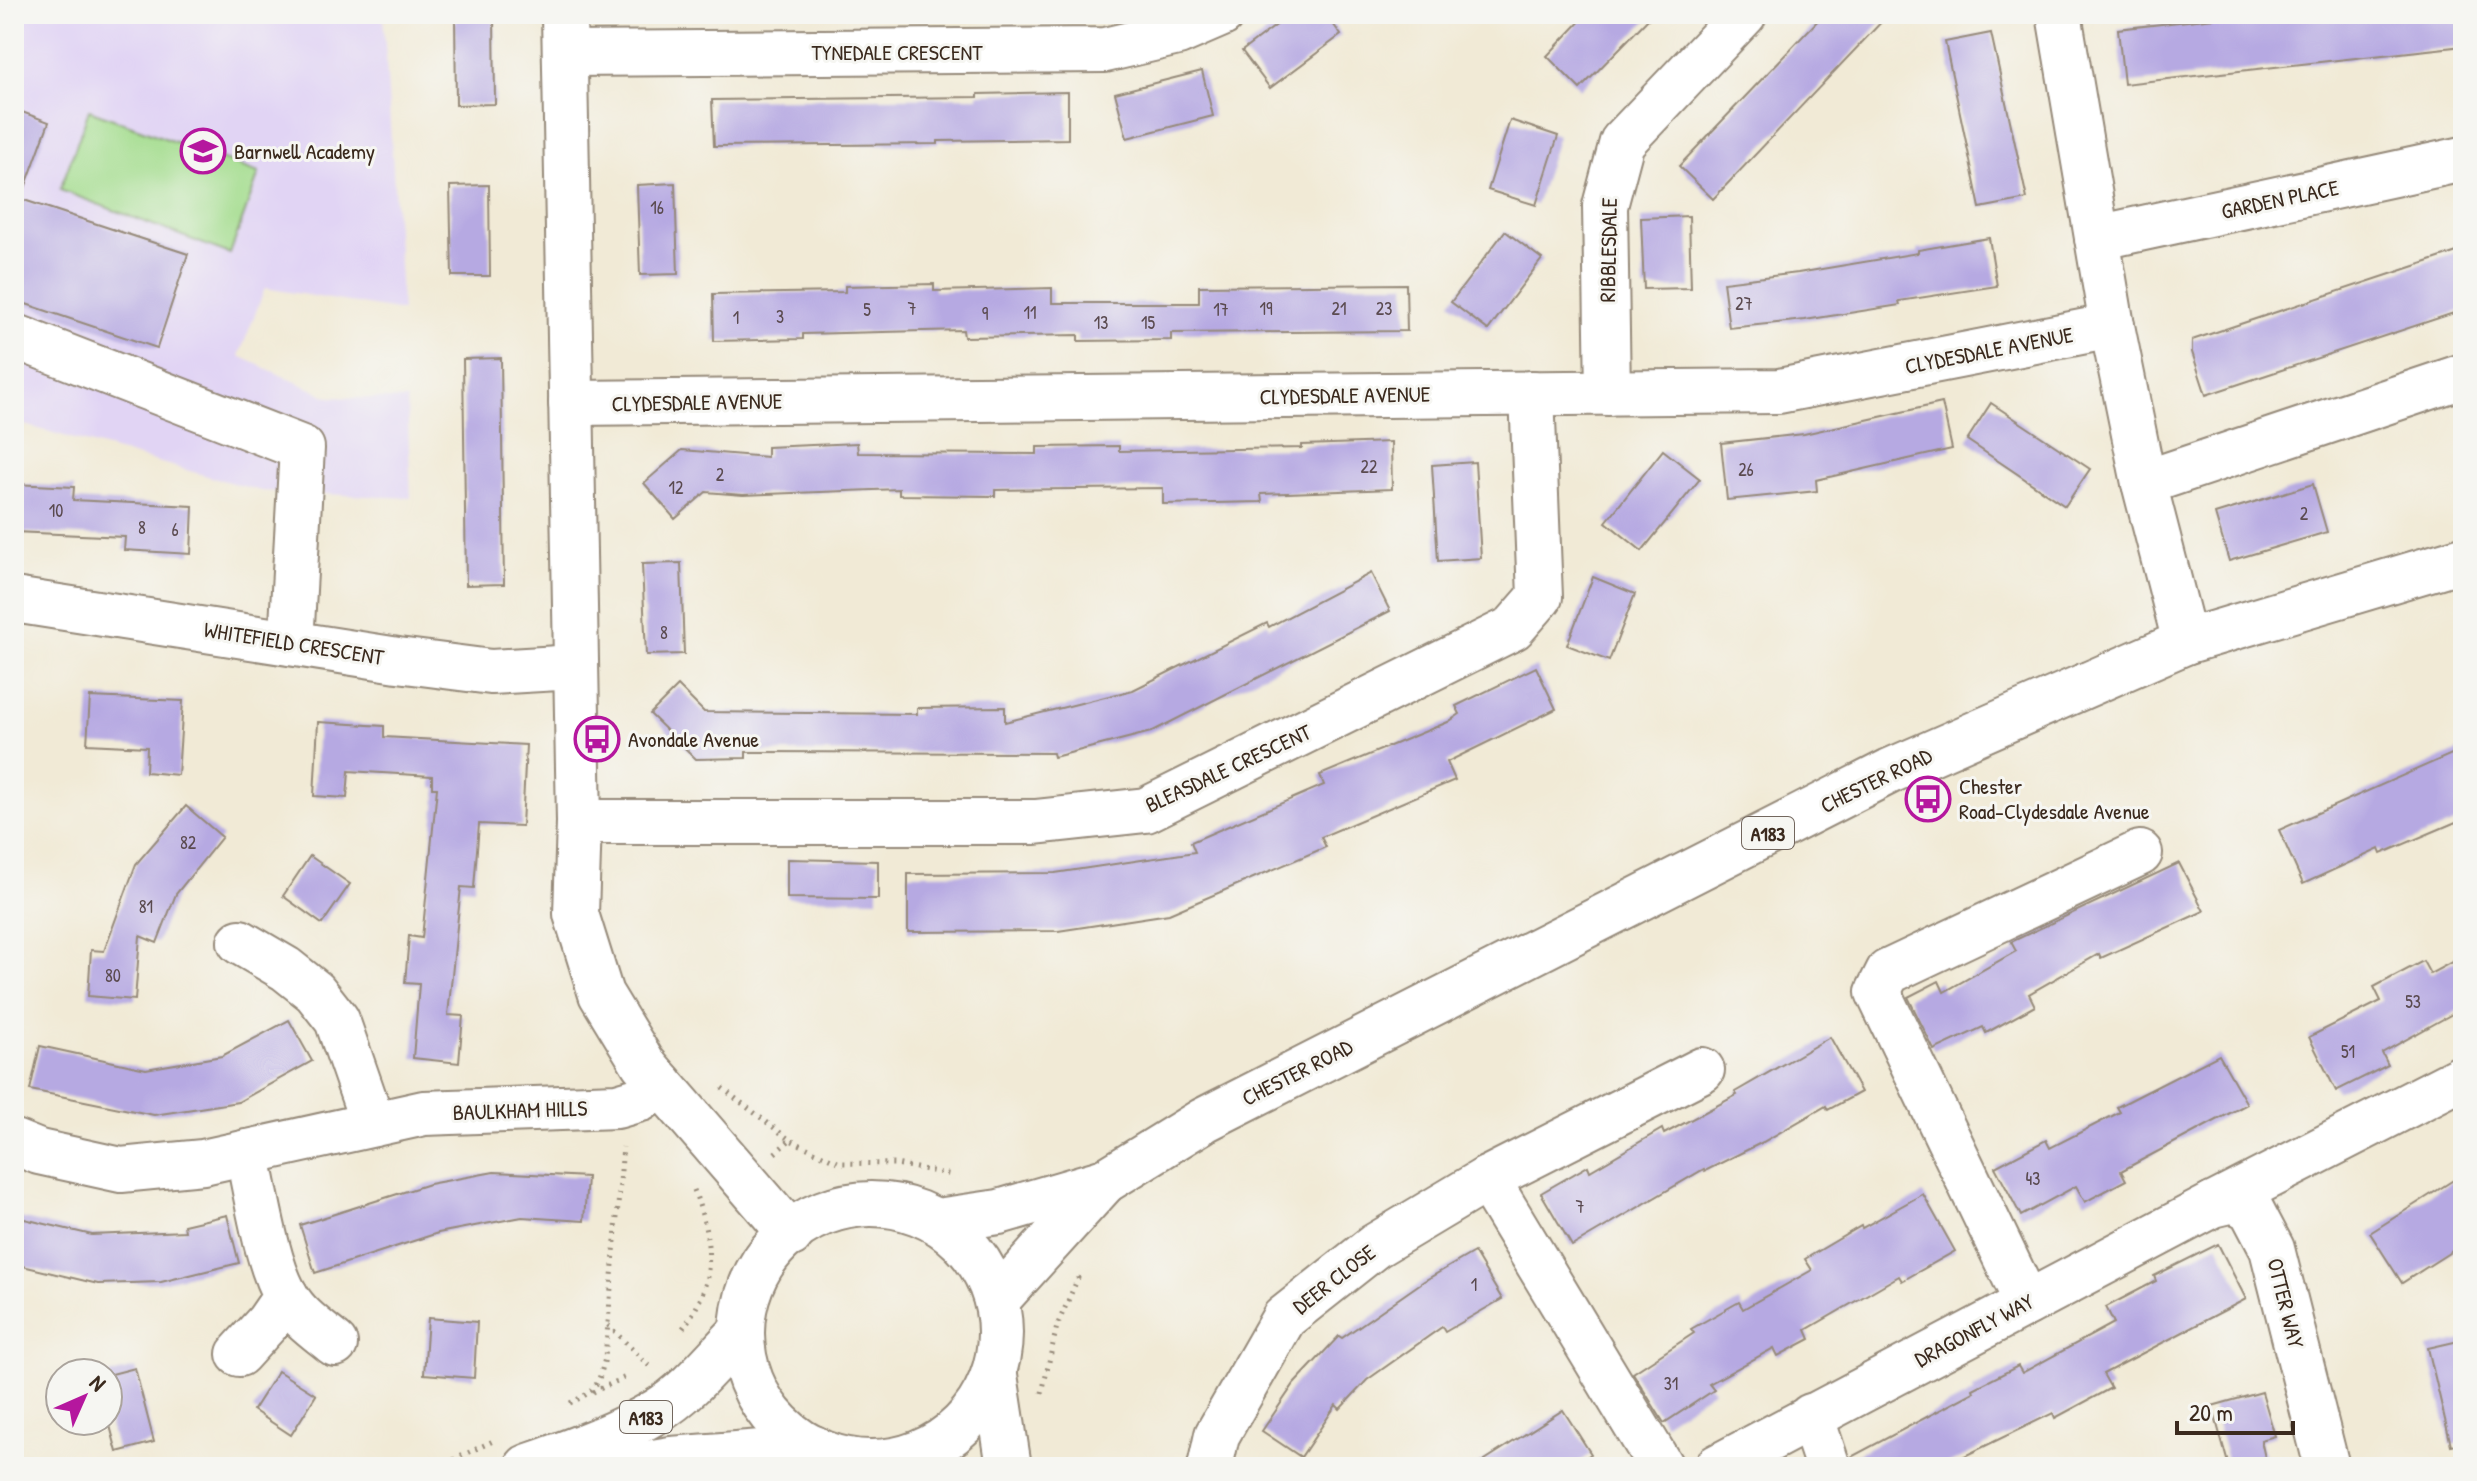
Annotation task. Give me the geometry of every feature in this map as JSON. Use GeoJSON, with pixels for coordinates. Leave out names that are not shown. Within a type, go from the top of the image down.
{"type":"FeatureCollection","features":[{"type":"Feature","properties":{"kind":"street","name":"TYNEDALE CRESCENT"},"geometry":{"type":"LineString","coordinates":[[565,34],[1105,50],[1178,33],[1222,14]]}},
{"type":"Feature","properties":{"kind":"street","name":"RIBBLESDALE"},"geometry":{"type":"LineString","coordinates":[[1608,393],[1605,206],[1622,142],[1744,14]]}},
{"type":"Feature","properties":{"kind":"street"},"geometry":{"type":"LineString","coordinates":[[2059,14],[2112,326],[2144,483],[2185,642]]}},
{"type":"Feature","properties":{"kind":"street"},"geometry":{"type":"LineString","coordinates":[[565,34],[579,822],[576,914],[601,994],[643,1063],[791,1234]]}},
{"type":"Feature","properties":{"kind":"street","name":"GARDEN PLACE"},"geometry":{"type":"LineString","coordinates":[[2097,238],[2463,159]]}},
{"type":"Feature","properties":{"kind":"street","name":"CLYDESDALE AVENUE"},"geometry":{"type":"LineString","coordinates":[[571,403],[1779,391],[2112,326]]}},
{"type":"Feature","properties":{"kind":"street"},"geometry":{"type":"LineString","coordinates":[[14,336],[302,448],[291,643]]}},
{"type":"Feature","properties":{"kind":"street"},"geometry":{"type":"LineString","coordinates":[[2144,483],[2463,376]]}},
{"type":"Feature","properties":{"kind":"street","name":"BLEASDALE CRESCENT"},"geometry":{"type":"LineString","coordinates":[[579,822],[1035,822],[1146,810],[1513,628],[1540,597],[1532,393]]}},
{"type":"Feature","properties":{"kind":"street","name":"CHESTER ROAD"},"geometry":{"type":"LineString","coordinates":[[1105,1181],[1204,1120],[1890,771],[2185,642],[2463,559]]}},
{"type":"Feature","properties":{"kind":"street","name":"WHITEFIELD CRESCENT"},"geometry":{"type":"LineString","coordinates":[[14,600],[491,672],[576,667]]}},
{"type":"Feature","properties":{"kind":"street"},"geometry":{"type":"LineString","coordinates":[[2027,1303],[1878,992],[1888,972],[2140,853]]}},
{"type":"Feature","properties":{"kind":"street"},"geometry":{"type":"LineString","coordinates":[[240,942],[286,969],[315,992],[337,1020],[373,1124]]}},
{"type":"Feature","properties":{"kind":"street","name":"DEER CLOSE"},"geometry":{"type":"LineString","coordinates":[[1210,1467],[1217,1435],[1284,1318],[1375,1246],[1487,1179],[1702,1070]]}},
{"type":"Feature","properties":{"kind":"street","name":"DRAGONFLY WAY"},"geometry":{"type":"LineString","coordinates":[[1717,1467],[2463,1077]]}},
{"type":"Feature","properties":{"kind":"street","name":"BAULKHAM HILLS"},"geometry":{"type":"LineString","coordinates":[[14,1142],[39,1152],[121,1170],[203,1162],[424,1113],[625,1132],[641,1099],[661,1084]]}},
{"type":"Feature","properties":{"kind":"street"},"geometry":{"type":"LineString","coordinates":[[247,1152],[272,1262],[286,1296],[305,1319],[335,1344]]}},
{"type":"Feature","properties":{"kind":"street"},"geometry":{"type":"LineString","coordinates":[[1487,1179],[1661,1467]]}},
{"type":"Feature","properties":{"kind":"street","name":"A183"},"geometry":{"type":"LineString","coordinates":[[937,1221],[999,1212],[1105,1181]]}},
{"type":"Feature","properties":{"kind":"street","name":"A183"},"geometry":{"type":"LineString","coordinates":[[997,1300],[1105,1181]]}},
{"type":"Feature","properties":{"kind":"street","name":"OTTER WAY"},"geometry":{"type":"LineString","coordinates":[[2224,1202],[2251,1209],[2272,1249],[2327,1467]]}},
{"type":"Feature","properties":{"kind":"street"},"geometry":{"type":"LineString","coordinates":[[887,1203],[937,1221],[976,1256],[997,1300],[1001,1346],[995,1375],[978,1407],[956,1430],[892,1464],[843,1459],[814,1448],[778,1422],[760,1399],[744,1356],[742,1331],[750,1287],[761,1264],[791,1234],[813,1218],[845,1205],[887,1203]]}},
{"type":"Feature","properties":{"kind":"street"},"geometry":{"type":"LineString","coordinates":[[239,1354],[286,1296]]}},
{"type":"Feature","properties":{"kind":"street","name":"A183"},"geometry":{"type":"LineString","coordinates":[[511,1454],[587,1445],[657,1411],[742,1331]]}},
{"type":"Feature","properties":{"kind":"street"},"geometry":{"type":"LineString","coordinates":[[995,1375],[1009,1467]]}},
{"type":"Feature","properties":{"kind":"street"},"geometry":{"type":"LineString","coordinates":[[1811,1416],[1828,1467]]}},
{"type":"Feature","properties":{"kind":"street","name":"A183"},"geometry":{"type":"LineString","coordinates":[[624,1467],[671,1459],[814,1448]]}},
{"type":"Feature","properties":{"kind":"path"},"geometry":{"type":"LineString","coordinates":[[712,1080],[790,1140],[840,1163],[896,1164],[956,1175]]}},
{"type":"Feature","properties":{"kind":"path"},"geometry":{"type":"LineString","coordinates":[[592,1392],[599,1381],[605,1358],[625,1132]]}},
{"type":"Feature","properties":{"kind":"path"},"geometry":{"type":"LineString","coordinates":[[682,1330],[696,1312],[708,1279],[710,1251],[691,1183]]}},
{"type":"Feature","properties":{"kind":"path"},"geometry":{"type":"LineString","coordinates":[[1041,1407],[1057,1326],[1078,1278],[1046,1245]]}},
{"type":"Feature","properties":{"kind":"path"},"geometry":{"type":"LineString","coordinates":[[565,1406],[636,1372],[657,1356]]}},
{"type":"Feature","properties":{"kind":"path"},"geometry":{"type":"LineString","coordinates":[[451,1467],[453,1460],[511,1454]]}},
{"type":"Feature","properties":{"kind":"shaded area","name":"Barnwell Academy"},"geometry":{"type":"Polygon","coordinates":[[[14,14],[383,14],[402,311],[265,288],[239,356],[329,397],[407,400],[411,498],[261,491],[14,422],[14,14]]]}},
{"type":"Feature","properties":{"kind":"green space"},"geometry":{"type":"Polygon","coordinates":[[[89,110],[259,173],[230,254],[60,190],[89,110]]]}},
{"type":"Feature","properties":{"kind":"building"},"geometry":{"type":"Polygon","coordinates":[[[455,14],[494,14],[495,104],[456,105],[455,14]]]}},
{"type":"Feature","properties":{"kind":"building"},"geometry":{"type":"Polygon","coordinates":[[[1291,14],[1326,14],[1341,35],[1270,88],[1242,51],[1291,14]]]}},
{"type":"Feature","properties":{"kind":"building"},"geometry":{"type":"Polygon","coordinates":[[[1587,14],[1653,14],[1580,89],[1547,56],[1587,14]]]}},
{"type":"Feature","properties":{"kind":"building"},"geometry":{"type":"Polygon","coordinates":[[[1824,14],[1889,14],[1713,199],[1679,166],[1824,14]]]}},
{"type":"Feature","properties":{"kind":"building"},"geometry":{"type":"Polygon","coordinates":[[[2249,14],[2463,14],[2463,46],[2124,84],[2118,29],[2249,14]]]}},
{"type":"Feature","properties":{"kind":"building"},"geometry":{"type":"Polygon","coordinates":[[[1991,33],[2027,199],[1980,208],[1945,42],[1991,33]]]}},
{"type":"Feature","properties":{"kind":"building"},"geometry":{"type":"Polygon","coordinates":[[[1202,71],[1213,116],[1127,138],[1115,93],[1202,71]]]}},
{"type":"Feature","properties":{"kind":"building"},"geometry":{"type":"Polygon","coordinates":[[[1068,92],[1068,139],[938,141],[938,144],[714,146],[712,100],[978,97],[978,94],[1068,92]]]}},
{"type":"Feature","properties":{"kind":"building"},"geometry":{"type":"Polygon","coordinates":[[[14,109],[49,122],[21,199],[188,254],[157,348],[14,300],[14,109]]]}},
{"type":"Feature","properties":{"kind":"building"},"geometry":{"type":"Polygon","coordinates":[[[1510,120],[1558,136],[1536,205],[1488,190],[1510,120]]]}},
{"type":"Feature","properties":{"kind":"building"},"geometry":{"type":"Polygon","coordinates":[[[675,183],[678,274],[640,275],[637,185],[675,183]]]}},
{"type":"Feature","properties":{"kind":"building"},"geometry":{"type":"Polygon","coordinates":[[[489,185],[490,276],[452,276],[450,186],[489,185]]]}},
{"type":"Feature","properties":{"kind":"building"},"geometry":{"type":"Polygon","coordinates":[[[1689,216],[1691,288],[1644,289],[1641,218],[1689,216]]]}},
{"type":"Feature","properties":{"kind":"building"},"geometry":{"type":"Polygon","coordinates":[[[1505,231],[1542,259],[1488,330],[1451,302],[1505,231]]]}},
{"type":"Feature","properties":{"kind":"building"},"geometry":{"type":"Polygon","coordinates":[[[1989,238],[1997,286],[1805,320],[1729,328],[1723,282],[1798,273],[1989,238]]]}},
{"type":"Feature","properties":{"kind":"building"},"geometry":{"type":"Polygon","coordinates":[[[2463,250],[2463,310],[2206,395],[2192,352],[2192,340],[2463,250]]]}},
{"type":"Feature","properties":{"kind":"building"},"geometry":{"type":"Polygon","coordinates":[[[934,284],[934,291],[1052,288],[1052,303],[1199,303],[1199,286],[1406,284],[1407,331],[1171,333],[1171,340],[1078,341],[1078,335],[964,337],[963,330],[803,334],[803,339],[714,341],[713,294],[845,292],[845,286],[934,284]]]}},
{"type":"Feature","properties":{"kind":"building"},"geometry":{"type":"Polygon","coordinates":[[[501,358],[504,584],[466,585],[463,359],[501,358]]]}},
{"type":"Feature","properties":{"kind":"building"},"geometry":{"type":"Polygon","coordinates":[[[1942,403],[1952,449],[1816,480],[1817,491],[1727,500],[1721,443],[1804,434],[1942,403]]]}},
{"type":"Feature","properties":{"kind":"building"},"geometry":{"type":"Polygon","coordinates":[[[1991,403],[2090,469],[2065,506],[1967,440],[1991,403]]]}},
{"type":"Feature","properties":{"kind":"building"},"geometry":{"type":"Polygon","coordinates":[[[1391,442],[1392,489],[1261,494],[1262,502],[1163,504],[1163,488],[995,490],[995,496],[899,495],[899,489],[743,495],[706,492],[675,519],[644,483],[682,450],[767,457],[767,447],[857,443],[858,453],[1037,454],[1037,447],[1119,446],[1119,451],[1302,448],[1302,445],[1391,442]]]}},
{"type":"Feature","properties":{"kind":"building"},"geometry":{"type":"Polygon","coordinates":[[[1663,450],[1700,479],[1642,551],[1606,522],[1663,450]]]}},
{"type":"Feature","properties":{"kind":"building"},"geometry":{"type":"Polygon","coordinates":[[[1475,462],[1481,558],[1438,561],[1432,465],[1475,462]]]}},
{"type":"Feature","properties":{"kind":"building"},"geometry":{"type":"Polygon","coordinates":[[[14,484],[74,487],[73,500],[193,506],[191,554],[124,550],[125,537],[14,532],[14,484]]]}},
{"type":"Feature","properties":{"kind":"building"},"geometry":{"type":"Polygon","coordinates":[[[2313,484],[2327,532],[2229,561],[2215,514],[2313,484]]]}},
{"type":"Feature","properties":{"kind":"building"},"geometry":{"type":"Polygon","coordinates":[[[681,563],[684,654],[646,655],[642,564],[681,563]]]}},
{"type":"Feature","properties":{"kind":"building"},"geometry":{"type":"Polygon","coordinates":[[[1371,573],[1390,611],[1151,732],[1054,757],[1053,753],[746,752],[746,758],[696,759],[650,714],[678,686],[704,712],[917,714],[917,708],[1005,707],[1005,722],[1133,690],[1267,623],[1269,627],[1371,573]]]}},
{"type":"Feature","properties":{"kind":"building"},"geometry":{"type":"Polygon","coordinates":[[[1593,577],[1635,594],[1609,661],[1567,645],[1593,577]]]}},
{"type":"Feature","properties":{"kind":"building"},"geometry":{"type":"Polygon","coordinates":[[[1536,667],[1556,709],[1447,762],[1455,780],[1321,837],[1326,847],[1169,914],[1058,931],[908,932],[908,874],[1055,873],[1195,852],[1191,842],[1324,785],[1320,775],[1448,722],[1460,714],[1456,706],[1536,667]]]}},
{"type":"Feature","properties":{"kind":"building"},"geometry":{"type":"Polygon","coordinates":[[[90,697],[183,701],[178,775],[146,772],[147,747],[87,744],[90,697]]]}},
{"type":"Feature","properties":{"kind":"building"},"geometry":{"type":"Polygon","coordinates":[[[318,722],[384,726],[384,737],[526,745],[522,826],[479,824],[474,888],[461,887],[448,1015],[463,1016],[459,1063],[413,1058],[419,984],[405,983],[409,936],[422,938],[437,788],[432,788],[432,776],[349,771],[347,798],[314,796],[318,722]]]}},
{"type":"Feature","properties":{"kind":"building"},"geometry":{"type":"Polygon","coordinates":[[[2463,749],[2463,819],[2381,854],[2379,849],[2303,884],[2279,830],[2463,749]]]}},
{"type":"Feature","properties":{"kind":"building"},"geometry":{"type":"Polygon","coordinates":[[[186,806],[222,837],[176,894],[157,943],[140,936],[135,1000],[88,996],[91,950],[104,951],[136,864],[186,806]]]}},
{"type":"Feature","properties":{"kind":"building"},"geometry":{"type":"Polygon","coordinates":[[[310,856],[350,884],[322,924],[283,896],[310,856]]]}},
{"type":"Feature","properties":{"kind":"building"},"geometry":{"type":"Polygon","coordinates":[[[787,859],[878,861],[878,899],[787,898],[787,859]]]}},
{"type":"Feature","properties":{"kind":"building"},"geometry":{"type":"Polygon","coordinates":[[[2179,863],[2204,911],[2101,958],[2099,954],[2029,994],[2035,1006],[1986,1033],[1983,1027],[1934,1050],[1908,997],[1939,981],[1944,992],[2016,951],[2011,942],[2179,863]]]}},
{"type":"Feature","properties":{"kind":"building"},"geometry":{"type":"Polygon","coordinates":[[[2463,956],[2463,1008],[2382,1053],[2388,1065],[2336,1091],[2309,1037],[2381,1001],[2374,987],[2423,961],[2430,974],[2463,956]]]}},
{"type":"Feature","properties":{"kind":"building"},"geometry":{"type":"Polygon","coordinates":[[[289,1020],[312,1061],[238,1102],[154,1115],[30,1090],[40,1046],[146,1069],[222,1056],[289,1020]]]}},
{"type":"Feature","properties":{"kind":"building"},"geometry":{"type":"Polygon","coordinates":[[[1830,1037],[1861,1092],[1828,1110],[1826,1106],[1763,1142],[1704,1169],[1572,1246],[1541,1193],[1588,1166],[1590,1171],[1662,1129],[1664,1134],[1737,1095],[1735,1092],[1830,1037]]]}},
{"type":"Feature","properties":{"kind":"building"},"geometry":{"type":"Polygon","coordinates":[[[2219,1055],[2247,1104],[2121,1171],[2126,1180],[2085,1202],[2076,1186],[2021,1216],[1995,1167],[2046,1140],[2050,1148],[2120,1112],[2117,1107],[2219,1055]]]}},
{"type":"Feature","properties":{"kind":"building"},"geometry":{"type":"Polygon","coordinates":[[[494,1172],[587,1177],[584,1221],[522,1217],[438,1233],[315,1273],[300,1225],[429,1184],[494,1172]]]}},
{"type":"Feature","properties":{"kind":"building"},"geometry":{"type":"Polygon","coordinates":[[[2463,1174],[2463,1244],[2402,1283],[2370,1233],[2463,1174]]]}},
{"type":"Feature","properties":{"kind":"building"},"geometry":{"type":"Polygon","coordinates":[[[1923,1194],[1955,1251],[1902,1281],[1899,1276],[1806,1330],[1810,1339],[1778,1356],[1774,1348],[1709,1384],[1714,1390],[1664,1423],[1633,1373],[1694,1333],[1691,1329],[1739,1302],[1743,1309],[1812,1270],[1805,1259],[1923,1194]]]}},
{"type":"Feature","properties":{"kind":"building"},"geometry":{"type":"Polygon","coordinates":[[[227,1215],[239,1263],[161,1282],[98,1284],[14,1264],[14,1243],[20,1218],[92,1235],[185,1231],[184,1225],[227,1215]]]}},
{"type":"Feature","properties":{"kind":"building"},"geometry":{"type":"Polygon","coordinates":[[[2218,1244],[2246,1299],[2103,1374],[2111,1388],[2055,1418],[2053,1413],[1942,1467],[1852,1467],[1851,1457],[1974,1392],[1973,1389],[2018,1366],[2022,1373],[2114,1323],[2106,1307],[2156,1281],[2154,1276],[2218,1244]]]}},
{"type":"Feature","properties":{"kind":"building"},"geometry":{"type":"Polygon","coordinates":[[[1474,1252],[1502,1299],[1445,1332],[1442,1327],[1367,1380],[1340,1409],[1336,1405],[1301,1457],[1262,1431],[1294,1384],[1339,1336],[1342,1338],[1424,1281],[1474,1252]]]}},
{"type":"Feature","properties":{"kind":"building"},"geometry":{"type":"Polygon","coordinates":[[[428,1318],[477,1322],[474,1378],[424,1374],[428,1318]]]}},
{"type":"Feature","properties":{"kind":"building"},"geometry":{"type":"Polygon","coordinates":[[[2463,1340],[2463,1443],[2451,1445],[2428,1348],[2463,1340]]]}},
{"type":"Feature","properties":{"kind":"building"},"geometry":{"type":"Polygon","coordinates":[[[135,1368],[154,1442],[117,1452],[113,1437],[124,1437],[124,1371],[135,1368]]]}},
{"type":"Feature","properties":{"kind":"building"},"geometry":{"type":"Polygon","coordinates":[[[278,1371],[316,1395],[291,1435],[253,1410],[278,1371]]]}},
{"type":"Feature","properties":{"kind":"building"},"geometry":{"type":"Polygon","coordinates":[[[2262,1392],[2275,1436],[2261,1440],[2267,1467],[2229,1467],[2212,1406],[2262,1392]]]}},
{"type":"Feature","properties":{"kind":"building"},"geometry":{"type":"Polygon","coordinates":[[[1563,1410],[1591,1454],[1572,1467],[1474,1467],[1563,1410]]]}},
{"type":"Feature","properties":{"kind":"place","name":"Barnwell Academy"},"geometry":{"type":"Point","coordinates":[203,151]}},
{"type":"Feature","properties":{"kind":"place","name":"Avondale Avenue"},"geometry":{"type":"Point","coordinates":[597,739]}},
{"type":"Feature","properties":{"kind":"place","name":"Chester Road-Clydesdale Avenue"},"geometry":{"type":"Point","coordinates":[1928,799]}}]}
